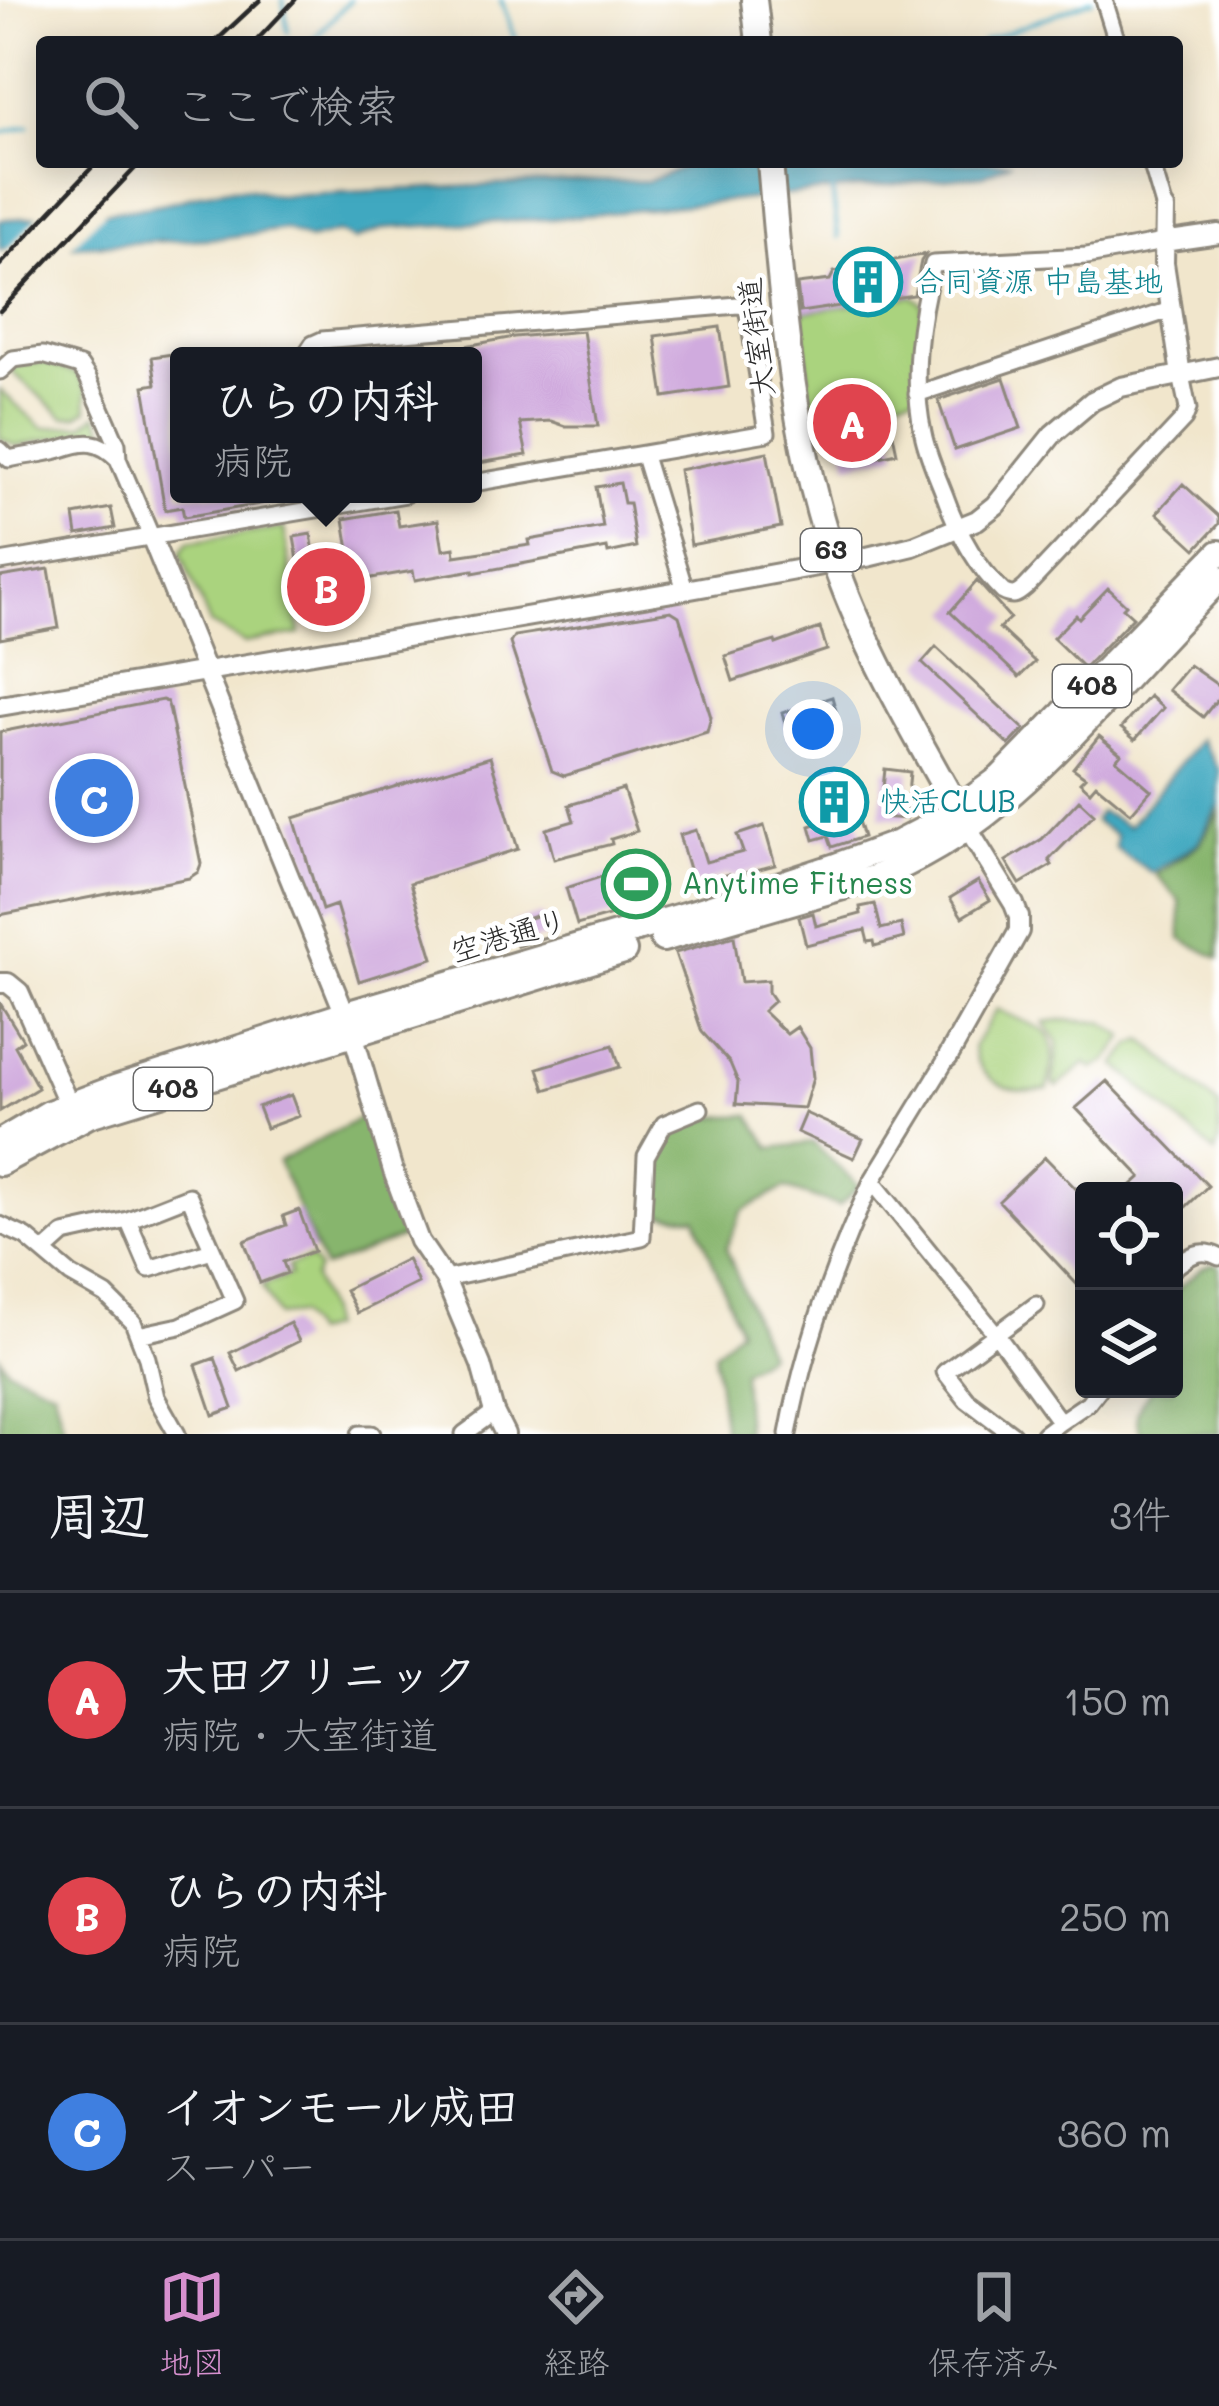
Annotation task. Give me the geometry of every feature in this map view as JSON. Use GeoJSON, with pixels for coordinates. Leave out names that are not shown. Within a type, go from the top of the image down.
{"type":"FeatureCollection","features":[{"type":"Feature","properties":{"kind":"main road"},"geometry":{"type":"LineString","coordinates":[[754,0],[758,36]]}},
{"type":"Feature","properties":{"kind":"main road","name":"大室街道"},"geometry":{"type":"LineString","coordinates":[[771,168],[784,339],[795,408],[835,563],[889,685],[962,820]]}},
{"type":"Feature","properties":{"kind":"main road","name":"空港通り"},"geometry":{"type":"LineString","coordinates":[[0,1142],[69,1105],[902,867],[962,820],[1219,553]]}},
{"type":"Feature","properties":{"kind":"main road","name":"空港通り"},"geometry":{"type":"LineString","coordinates":[[962,820],[999,806],[1050,759],[1219,579]]}},
{"type":"Feature","properties":{"kind":"main road","name":"空港通り"},"geometry":{"type":"LineString","coordinates":[[0,1163],[89,1115],[350,1024]]}},
{"type":"Feature","properties":{"kind":"street"},"geometry":{"type":"LineString","coordinates":[[1104,0],[1114,34]]}},
{"type":"Feature","properties":{"kind":"street"},"geometry":{"type":"LineString","coordinates":[[1153,168],[1165,209],[1163,242],[1170,310],[1188,409],[1184,419],[1017,596],[1010,596],[996,585],[957,530],[923,436],[917,356],[933,264],[1087,256],[1163,242],[1219,234]]}},
{"type":"Feature","properties":{"kind":"street"},"geometry":{"type":"LineString","coordinates":[[311,347],[322,340],[737,305],[747,308],[767,433],[482,482]]}},
{"type":"Feature","properties":{"kind":"street"},"geometry":{"type":"LineString","coordinates":[[917,394],[1170,310]]}},
{"type":"Feature","properties":{"kind":"street"},"geometry":{"type":"LineString","coordinates":[[0,371],[13,359],[43,355],[80,367],[88,379],[350,1024],[393,1171],[419,1240],[445,1279],[505,1434]]}},
{"type":"Feature","properties":{"kind":"street"},"geometry":{"type":"LineString","coordinates":[[0,706],[685,590],[913,546],[957,530],[996,505],[1053,434],[1092,401],[1121,387],[1219,367]]}},
{"type":"Feature","properties":{"kind":"street"},"geometry":{"type":"LineString","coordinates":[[0,450],[9,459],[77,442],[91,443],[118,459]]}},
{"type":"Feature","properties":{"kind":"street"},"geometry":{"type":"LineString","coordinates":[[644,456],[685,590]]}},
{"type":"Feature","properties":{"kind":"street"},"geometry":{"type":"LineString","coordinates":[[0,562],[330,503]]}},
{"type":"Feature","properties":{"kind":"street"},"geometry":{"type":"LineString","coordinates":[[788,1434],[799,1377],[851,1226],[872,1181],[1019,931],[1014,904],[962,820]]}},
{"type":"Feature","properties":{"kind":"street"},"geometry":{"type":"LineString","coordinates":[[0,983],[19,992],[69,1105]]}},
{"type":"Feature","properties":{"kind":"street"},"geometry":{"type":"LineString","coordinates":[[445,1279],[642,1237],[646,1156],[664,1124],[700,1109]]}},
{"type":"Feature","properties":{"kind":"street"},"geometry":{"type":"LineString","coordinates":[[872,1181],[996,1334],[1060,1422]]}},
{"type":"Feature","properties":{"kind":"street"},"geometry":{"type":"LineString","coordinates":[[44,1252],[64,1234],[128,1220],[189,1196],[235,1301],[180,1326],[138,1335]]}},
{"type":"Feature","properties":{"kind":"street"},"geometry":{"type":"LineString","coordinates":[[128,1220],[149,1269],[212,1250]]}},
{"type":"Feature","properties":{"kind":"street"},"geometry":{"type":"LineString","coordinates":[[0,1226],[26,1237],[70,1275],[106,1295],[133,1322],[156,1397],[176,1434]]}},
{"type":"Feature","properties":{"kind":"street"},"geometry":{"type":"LineString","coordinates":[[1183,1262],[1206,1251],[1219,1257]]}},
{"type":"Feature","properties":{"kind":"street"},"geometry":{"type":"LineString","coordinates":[[1012,1434],[967,1400],[944,1372],[1036,1305]]}},
{"type":"Feature","properties":{"kind":"street"},"geometry":{"type":"LineString","coordinates":[[1044,1434],[1092,1398]]}},
{"type":"Feature","properties":{"kind":"street"},"geometry":{"type":"LineString","coordinates":[[464,1434],[494,1412]]}},
{"type":"Feature","properties":{"kind":"street"},"geometry":{"type":"LineString","coordinates":[[360,1434],[372,1434]]}},
{"type":"Feature","properties":{"kind":"green space"},"geometry":{"type":"Polygon","coordinates":[[[913,296],[923,304],[917,394],[811,416],[802,312],[913,296]]]}},
{"type":"Feature","properties":{"kind":"green space"},"geometry":{"type":"Polygon","coordinates":[[[44,362],[78,374],[86,389],[87,410],[64,417],[11,371],[15,365],[44,362]]]}},
{"type":"Feature","properties":{"kind":"green space"},"geometry":{"type":"Polygon","coordinates":[[[0,390],[43,428],[83,425],[97,414],[111,442],[75,435],[16,446],[0,438],[0,390]]]}},
{"type":"Feature","properties":{"kind":"green space"},"geometry":{"type":"Polygon","coordinates":[[[284,528],[300,634],[244,643],[210,624],[181,553],[188,542],[284,528]]]}},
{"type":"Feature","properties":{"kind":"green space"},"geometry":{"type":"Polygon","coordinates":[[[1219,812],[1219,958],[1181,939],[1180,901],[1156,875],[1200,844],[1219,812]]]}},
{"type":"Feature","properties":{"kind":"green space"},"geometry":{"type":"Polygon","coordinates":[[[997,1009],[1047,1034],[1052,1051],[1048,1089],[1011,1089],[982,1070],[973,1047],[997,1009]]]}},
{"type":"Feature","properties":{"kind":"green space"},"geometry":{"type":"Polygon","coordinates":[[[1044,1022],[1103,1022],[1125,1037],[1107,1061],[1093,1069],[1086,1063],[1057,1087],[1053,1083],[1058,1042],[1044,1022]]]}},
{"type":"Feature","properties":{"kind":"green space"},"geometry":{"type":"Polygon","coordinates":[[[1143,1040],[1219,1106],[1215,1153],[1116,1064],[1143,1040]]]}},
{"type":"Feature","properties":{"kind":"green space"},"geometry":{"type":"Polygon","coordinates":[[[366,1115],[405,1236],[324,1268],[278,1162],[366,1115]]]}},
{"type":"Feature","properties":{"kind":"green space"},"geometry":{"type":"Polygon","coordinates":[[[750,1115],[771,1148],[813,1143],[859,1186],[839,1206],[785,1188],[742,1211],[726,1248],[768,1354],[742,1371],[746,1434],[724,1434],[714,1353],[739,1329],[696,1218],[654,1213],[653,1161],[674,1130],[711,1117],[750,1115]]]}},
{"type":"Feature","properties":{"kind":"green space"},"geometry":{"type":"Polygon","coordinates":[[[311,1258],[318,1269],[314,1278],[329,1328],[312,1334],[299,1314],[278,1316],[262,1286],[290,1275],[288,1266],[311,1258]]]}},
{"type":"Feature","properties":{"kind":"green space"},"geometry":{"type":"Polygon","coordinates":[[[1219,1265],[1219,1434],[1142,1434],[1137,1416],[1144,1398],[1183,1398],[1183,1284],[1202,1268],[1219,1265]]]}},
{"type":"Feature","properties":{"kind":"green space"},"geometry":{"type":"Polygon","coordinates":[[[0,1357],[8,1369],[54,1390],[65,1434],[0,1434],[0,1357]]]}},
{"type":"Feature","properties":{"kind":"water"},"geometry":{"type":"Polygon","coordinates":[[[682,168],[999,168],[984,175],[550,219],[385,228],[354,240],[338,232],[309,240],[285,229],[221,238],[0,250],[0,220],[141,207],[222,189],[281,195],[649,181],[682,168]]]}},
{"type":"Feature","properties":{"kind":"water"},"geometry":{"type":"Polygon","coordinates":[[[1200,739],[1219,770],[1219,805],[1198,843],[1152,873],[1115,848],[1116,835],[1094,821],[1100,812],[1129,826],[1200,739]]]}},
{"type":"Feature","properties":{"kind":"pier"},"geometry":{"type":"Polygon","coordinates":[[[113,203],[68,250],[1,256],[44,210],[113,203]]]}},
{"type":"Feature","properties":{"kind":"building","name":"合同資源 中島基地"},"geometry":{"type":"Polygon","coordinates":[[[926,254],[914,295],[800,312],[797,284],[926,254]]]}},
{"type":"Feature","properties":{"kind":"building"},"geometry":{"type":"Polygon","coordinates":[[[720,327],[729,387],[664,397],[655,336],[720,327]]]}},
{"type":"Feature","properties":{"kind":"building"},"geometry":{"type":"Polygon","coordinates":[[[583,331],[598,426],[520,423],[527,455],[482,462],[482,347],[460,347],[583,331]]]}},
{"type":"Feature","properties":{"kind":"building"},"geometry":{"type":"Polygon","coordinates":[[[170,354],[170,503],[266,503],[184,517],[182,507],[165,510],[144,386],[156,384],[152,357],[170,354]]]}},
{"type":"Feature","properties":{"kind":"building"},"geometry":{"type":"Polygon","coordinates":[[[1004,378],[1021,428],[955,450],[938,400],[1004,378]]]}},
{"type":"Feature","properties":{"kind":"building"},"geometry":{"type":"Polygon","coordinates":[[[887,406],[897,453],[848,464],[842,434],[835,436],[831,417],[887,406]]]}},
{"type":"Feature","properties":{"kind":"building"},"geometry":{"type":"Polygon","coordinates":[[[767,452],[781,527],[691,545],[679,470],[767,452]]]}},
{"type":"Feature","properties":{"kind":"building"},"geometry":{"type":"Polygon","coordinates":[[[620,483],[624,503],[629,503],[636,547],[415,580],[413,571],[354,581],[344,519],[396,510],[399,526],[438,520],[443,550],[454,548],[455,556],[530,545],[529,540],[603,527],[596,487],[620,483]]]}},
{"type":"Feature","properties":{"kind":"building"},"geometry":{"type":"Polygon","coordinates":[[[1183,484],[1219,517],[1219,524],[1196,549],[1157,513],[1183,484]]]}},
{"type":"Feature","properties":{"kind":"building"},"geometry":{"type":"Polygon","coordinates":[[[111,508],[115,528],[77,535],[74,515],[111,508]]]}},
{"type":"Feature","properties":{"kind":"building"},"geometry":{"type":"Polygon","coordinates":[[[311,534],[318,578],[347,573],[350,594],[305,602],[294,537],[311,534]]]}},
{"type":"Feature","properties":{"kind":"building"},"geometry":{"type":"Polygon","coordinates":[[[49,569],[59,628],[0,639],[0,577],[49,569]]]}},
{"type":"Feature","properties":{"kind":"building"},"geometry":{"type":"Polygon","coordinates":[[[977,581],[1010,618],[999,628],[1035,662],[1019,677],[950,612],[977,581]]]}},
{"type":"Feature","properties":{"kind":"building"},"geometry":{"type":"Polygon","coordinates":[[[1108,588],[1133,617],[1084,668],[1053,638],[1108,588]]]}},
{"type":"Feature","properties":{"kind":"building"},"geometry":{"type":"Polygon","coordinates":[[[671,611],[679,616],[711,717],[707,732],[564,776],[552,771],[510,643],[514,636],[671,611]]]}},
{"type":"Feature","properties":{"kind":"building"},"geometry":{"type":"Polygon","coordinates":[[[820,628],[827,650],[733,681],[725,656],[820,628]]]}},
{"type":"Feature","properties":{"kind":"building"},"geometry":{"type":"Polygon","coordinates":[[[936,647],[1024,729],[1009,745],[922,663],[936,647]]]}},
{"type":"Feature","properties":{"kind":"building"},"geometry":{"type":"Polygon","coordinates":[[[1189,665],[1219,686],[1219,697],[1203,717],[1168,690],[1189,665]]]}},
{"type":"Feature","properties":{"kind":"building"},"geometry":{"type":"Polygon","coordinates":[[[1149,696],[1163,708],[1135,740],[1121,728],[1149,696]]]}},
{"type":"Feature","properties":{"kind":"building"},"geometry":{"type":"Polygon","coordinates":[[[832,697],[840,725],[790,741],[782,713],[832,697]]]}},
{"type":"Feature","properties":{"kind":"building"},"geometry":{"type":"Polygon","coordinates":[[[162,700],[169,708],[201,864],[198,872],[189,878],[0,915],[0,732],[162,700]]]}},
{"type":"Feature","properties":{"kind":"building"},"geometry":{"type":"Polygon","coordinates":[[[1099,736],[1121,754],[1116,760],[1151,790],[1131,813],[1096,784],[1090,791],[1080,782],[1085,777],[1073,768],[1099,736]]]}},
{"type":"Feature","properties":{"kind":"building"},"geometry":{"type":"Polygon","coordinates":[[[490,757],[518,849],[410,883],[433,958],[359,981],[336,905],[322,910],[294,818],[490,757]]]}},
{"type":"Feature","properties":{"kind":"building"},"geometry":{"type":"Polygon","coordinates":[[[885,769],[910,772],[906,819],[880,817],[885,769]]]}},
{"type":"Feature","properties":{"kind":"building","name":"快活CLUB"},"geometry":{"type":"Polygon","coordinates":[[[843,772],[863,837],[832,847],[828,836],[814,840],[810,826],[822,822],[810,783],[843,772]]]}},
{"type":"Feature","properties":{"kind":"building"},"geometry":{"type":"Polygon","coordinates":[[[623,789],[637,831],[611,839],[612,844],[554,859],[546,829],[574,821],[569,805],[623,789]]]}},
{"type":"Feature","properties":{"kind":"building"},"geometry":{"type":"Polygon","coordinates":[[[1079,800],[1094,814],[1049,860],[1052,865],[1020,884],[1006,861],[1042,839],[1079,800]]]}},
{"type":"Feature","properties":{"kind":"building"},"geometry":{"type":"Polygon","coordinates":[[[764,826],[775,865],[694,886],[679,835],[696,830],[706,862],[743,852],[737,835],[764,826]]]}},
{"type":"Feature","properties":{"kind":"building"},"geometry":{"type":"Polygon","coordinates":[[[644,856],[658,902],[577,925],[566,888],[616,872],[614,866],[644,856]]]}},
{"type":"Feature","properties":{"kind":"building"},"geometry":{"type":"Polygon","coordinates":[[[978,881],[990,900],[962,917],[950,898],[978,881]]]}},
{"type":"Feature","properties":{"kind":"building"},"geometry":{"type":"Polygon","coordinates":[[[875,904],[881,929],[901,924],[904,938],[875,946],[874,941],[868,942],[865,930],[806,945],[799,917],[813,913],[816,926],[861,914],[860,907],[875,904]]]}},
{"type":"Feature","properties":{"kind":"building"},"geometry":{"type":"Polygon","coordinates":[[[542,914],[549,936],[517,946],[510,924],[542,914]]]}},
{"type":"Feature","properties":{"kind":"building"},"geometry":{"type":"Polygon","coordinates":[[[734,936],[741,982],[768,980],[774,1001],[763,1011],[787,1034],[797,1027],[810,1048],[813,1078],[804,1108],[736,1104],[738,1082],[730,1063],[702,1032],[675,953],[734,936]]]}},
{"type":"Feature","properties":{"kind":"building"},"geometry":{"type":"Polygon","coordinates":[[[0,1003],[23,1040],[15,1046],[38,1088],[0,1111],[0,1003]]]}},
{"type":"Feature","properties":{"kind":"building"},"geometry":{"type":"Polygon","coordinates":[[[613,1045],[620,1067],[545,1090],[538,1068],[613,1045]]]}},
{"type":"Feature","properties":{"kind":"building"},"geometry":{"type":"Polygon","coordinates":[[[1107,1081],[1208,1186],[1183,1210],[1183,1182],[1135,1182],[1141,1177],[1076,1108],[1107,1081]]]}},
{"type":"Feature","properties":{"kind":"building"},"geometry":{"type":"Polygon","coordinates":[[[291,1095],[299,1116],[266,1128],[258,1107],[291,1095]]]}},
{"type":"Feature","properties":{"kind":"building"},"geometry":{"type":"Polygon","coordinates":[[[805,1113],[863,1139],[854,1158],[797,1132],[805,1113]]]}},
{"type":"Feature","properties":{"kind":"building"},"geometry":{"type":"Polygon","coordinates":[[[1045,1157],[1075,1188],[1075,1282],[999,1201],[1045,1157]]]}},
{"type":"Feature","properties":{"kind":"building"},"geometry":{"type":"Polygon","coordinates":[[[299,1210],[314,1251],[283,1262],[287,1273],[260,1283],[244,1241],[286,1225],[283,1216],[299,1210]]]}},
{"type":"Feature","properties":{"kind":"building"},"geometry":{"type":"Polygon","coordinates":[[[407,1259],[418,1283],[357,1313],[345,1290],[407,1259]]]}},
{"type":"Feature","properties":{"kind":"building"},"geometry":{"type":"Polygon","coordinates":[[[290,1323],[299,1341],[239,1371],[230,1353],[290,1323]]]}},
{"type":"Feature","properties":{"kind":"building"},"geometry":{"type":"Polygon","coordinates":[[[215,1358],[233,1408],[213,1415],[196,1365],[215,1358]]]}},
{"type":"Feature","properties":{"kind":"waterway"},"geometry":{"type":"LineString","coordinates":[[283,0],[288,32]]}},
{"type":"Feature","properties":{"kind":"waterway"},"geometry":{"type":"LineString","coordinates":[[317,36],[350,0]]}},
{"type":"Feature","properties":{"kind":"waterway"},"geometry":{"type":"LineString","coordinates":[[501,0],[514,36]]}},
{"type":"Feature","properties":{"kind":"waterway"},"geometry":{"type":"LineString","coordinates":[[998,36],[1092,0]]}},
{"type":"Feature","properties":{"kind":"waterway"},"geometry":{"type":"LineString","coordinates":[[0,133],[29,126]]}},
{"type":"Feature","properties":{"kind":"waterway"},"geometry":{"type":"LineString","coordinates":[[832,189],[838,237]]}},
{"type":"Feature","properties":{"kind":"railway"},"geometry":{"type":"LineString","coordinates":[[221,36],[260,0]]}},
{"type":"Feature","properties":{"kind":"railway"},"geometry":{"type":"LineString","coordinates":[[261,36],[295,0]]}},
{"type":"Feature","properties":{"kind":"railway"},"geometry":{"type":"LineString","coordinates":[[0,265],[91,168]]}},
{"type":"Feature","properties":{"kind":"railway"},"geometry":{"type":"LineString","coordinates":[[0,311],[135,168]]}},
{"type":"Feature","properties":{"kind":"place","name":"合同資源 中島基地"},"geometry":{"type":"Point","coordinates":[868,282]}},
{"type":"Feature","properties":{"kind":"place","name":"大田クリニック"},"geometry":{"type":"Point","coordinates":[852,423]}},
{"type":"Feature","properties":{"kind":"place","name":"ひらの内科"},"geometry":{"type":"Point","coordinates":[326,587]}},
{"type":"Feature","properties":{"kind":"place","name":"イオンモール成田"},"geometry":{"type":"Point","coordinates":[94,798]}},
{"type":"Feature","properties":{"kind":"place","name":"快活CLUB"},"geometry":{"type":"Point","coordinates":[834,802]}},
{"type":"Feature","properties":{"kind":"place","name":"Anytime Fitness"},"geometry":{"type":"Point","coordinates":[636,884]}}]}
